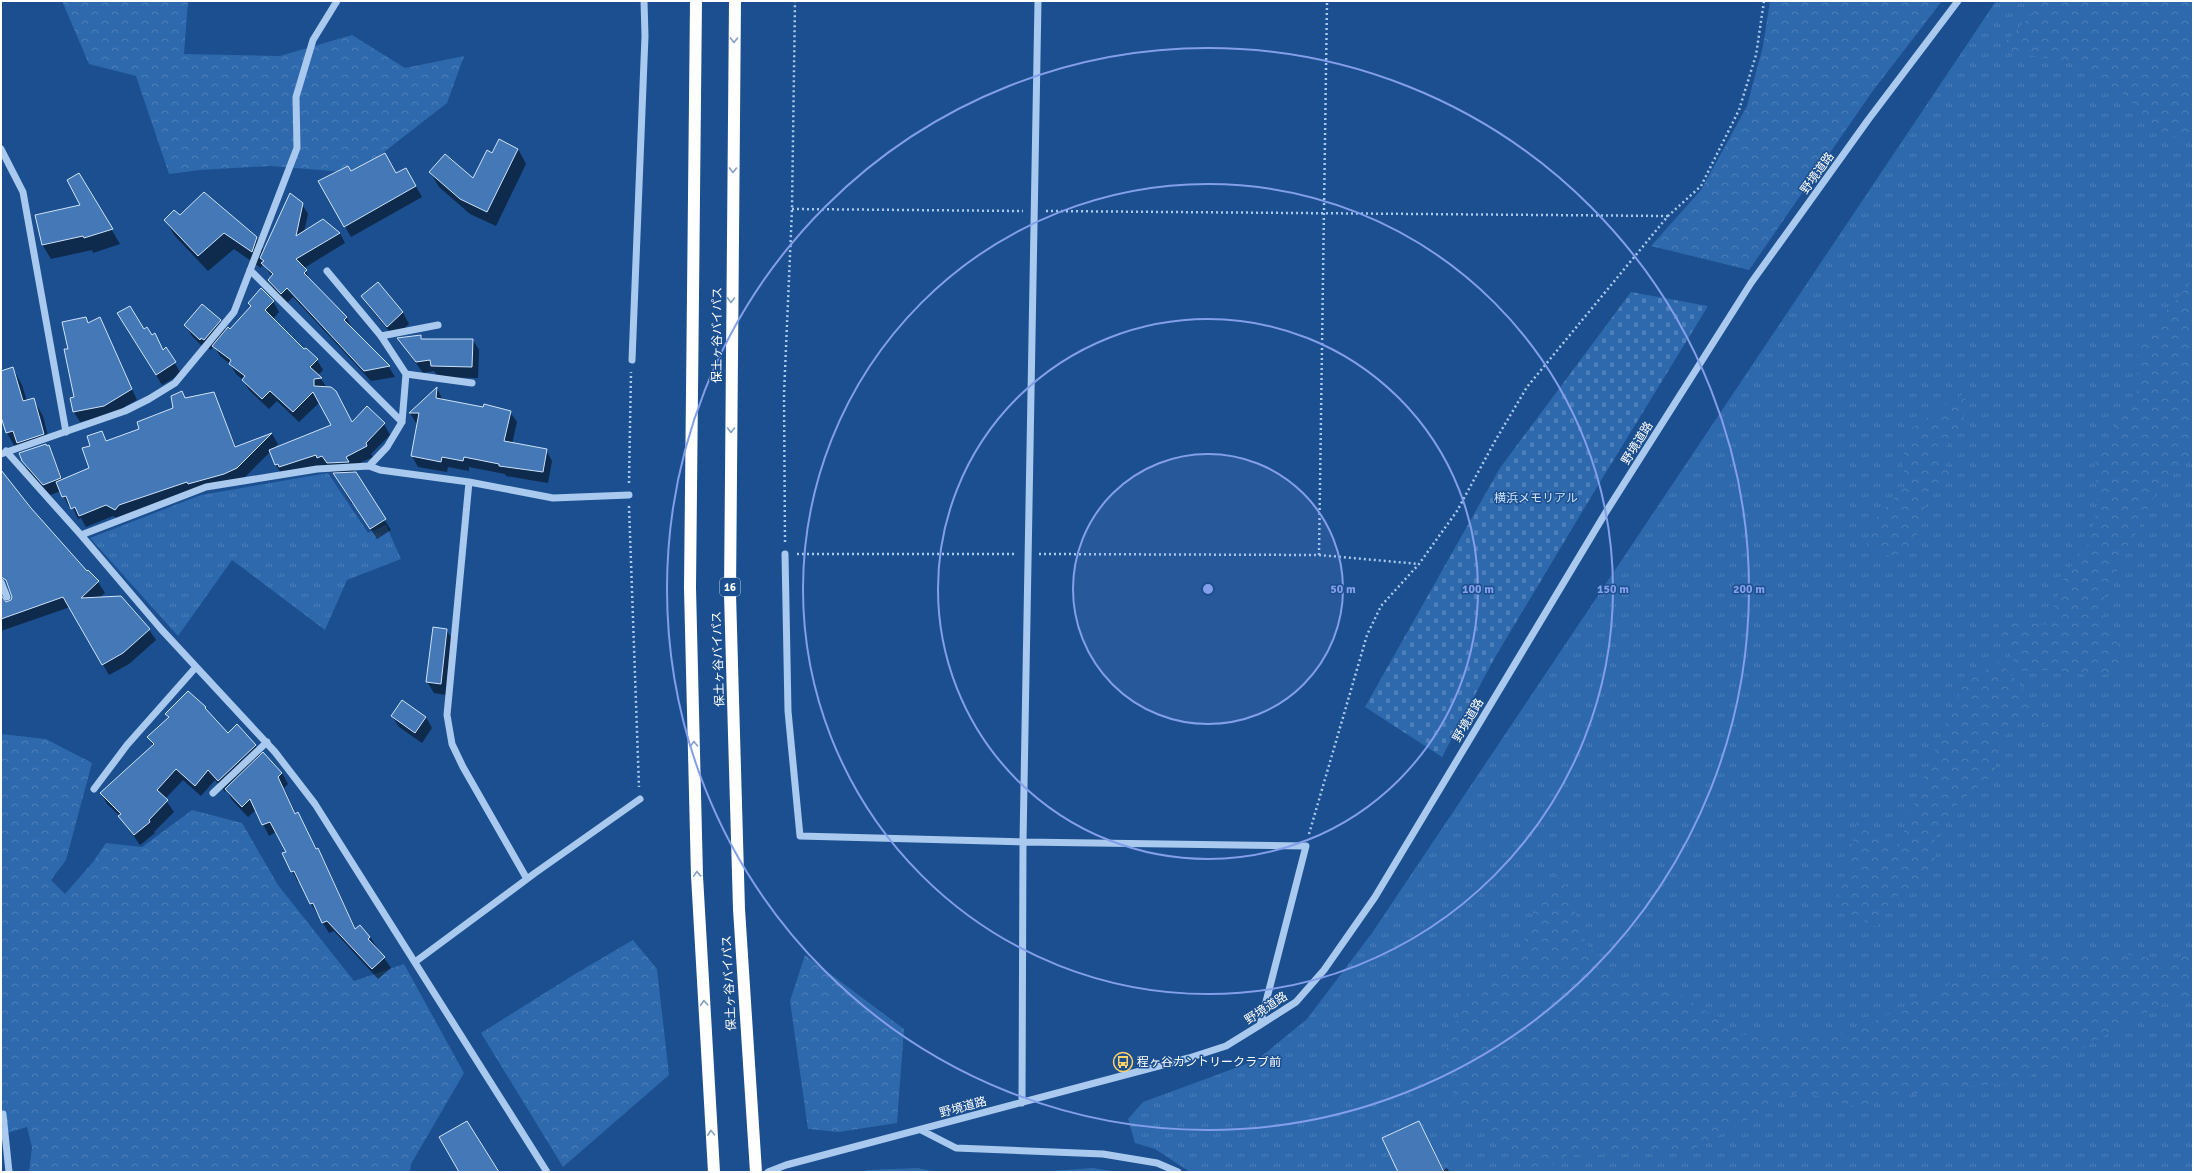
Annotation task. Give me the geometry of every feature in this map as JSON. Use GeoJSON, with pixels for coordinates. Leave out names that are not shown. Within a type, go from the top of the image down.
{"type":"FeatureCollection","features":[{"type":"Feature","properties":{"kind":"highway","name":"保土ヶ谷バイパス"},"geometry":{"type":"LineString","coordinates":[[696,1],[690,588],[697,876],[714,1172]]}},
{"type":"Feature","properties":{"kind":"highway","name":"保土ヶ谷バイパス"},"geometry":{"type":"LineString","coordinates":[[735,1],[730,594],[739,908],[756,1172]]}},
{"type":"Feature","properties":{"kind":"street"},"geometry":{"type":"LineString","coordinates":[[337,1],[313,40],[296,97],[297,148],[234,312],[175,383],[125,411],[4,453],[81,535],[160,629],[266,742],[315,804],[547,1172]]}},
{"type":"Feature","properties":{"kind":"street"},"geometry":{"type":"LineString","coordinates":[[632,360],[645,36],[644,1]]}},
{"type":"Feature","properties":{"kind":"street"},"geometry":{"type":"LineString","coordinates":[[1022,1103],[1023,842],[1030,554],[1038,1]]}},
{"type":"Feature","properties":{"kind":"street","name":"野境道路"},"geometry":{"type":"LineString","coordinates":[[768,1172],[786,1165],[1189,1058],[1226,1046],[1296,1002],[1324,970],[1375,897],[1606,512],[1751,283],[1868,120],[1958,1]]}},
{"type":"Feature","properties":{"kind":"street"},"geometry":{"type":"LineString","coordinates":[[1,149],[23,192],[66,432]]}},
{"type":"Feature","properties":{"kind":"street"},"geometry":{"type":"LineString","coordinates":[[250,270],[402,422]]}},
{"type":"Feature","properties":{"kind":"street"},"geometry":{"type":"LineString","coordinates":[[327,271],[380,336],[406,374],[402,422],[387,446],[369,466]]}},
{"type":"Feature","properties":{"kind":"street"},"geometry":{"type":"LineString","coordinates":[[380,336],[438,325]]}},
{"type":"Feature","properties":{"kind":"street"},"geometry":{"type":"LineString","coordinates":[[406,374],[472,383]]}},
{"type":"Feature","properties":{"kind":"street"},"geometry":{"type":"LineString","coordinates":[[81,535],[206,487],[317,469],[369,466],[380,470],[469,482],[553,498],[629,495]]}},
{"type":"Feature","properties":{"kind":"street"},"geometry":{"type":"LineString","coordinates":[[469,482],[447,715],[452,744],[463,767],[527,879]]}},
{"type":"Feature","properties":{"kind":"street"},"geometry":{"type":"LineString","coordinates":[[785,554],[788,711],[800,836],[1023,842],[1306,846],[1260,1026]]}},
{"type":"Feature","properties":{"kind":"street"},"geometry":{"type":"LineString","coordinates":[[1,582],[7,597]]}},
{"type":"Feature","properties":{"kind":"street"},"geometry":{"type":"LineString","coordinates":[[94,789],[127,745],[196,667]]}},
{"type":"Feature","properties":{"kind":"street"},"geometry":{"type":"LineString","coordinates":[[213,793],[266,742]]}},
{"type":"Feature","properties":{"kind":"street"},"geometry":{"type":"LineString","coordinates":[[415,962],[527,879],[640,799]]}},
{"type":"Feature","properties":{"kind":"street"},"geometry":{"type":"LineString","coordinates":[[2,1114],[8,1171]]}},
{"type":"Feature","properties":{"kind":"street"},"geometry":{"type":"LineString","coordinates":[[921,1130],[956,1148],[1103,1154],[1157,1163],[1178,1172]]}},
{"type":"Feature","properties":{"kind":"path"},"geometry":{"type":"LineString","coordinates":[[795,1],[792,209],[784,394],[785,554],[1319,555],[1419,564]]}},
{"type":"Feature","properties":{"kind":"path"},"geometry":{"type":"LineString","coordinates":[[1319,555],[1327,1]]}},
{"type":"Feature","properties":{"kind":"path"},"geometry":{"type":"LineString","coordinates":[[1306,846],[1367,635],[1381,606],[1419,564],[1457,511],[1495,441],[1527,387],[1668,216],[1701,186],[1738,110],[1756,55],[1764,1]]}},
{"type":"Feature","properties":{"kind":"path"},"geometry":{"type":"LineString","coordinates":[[792,209],[1668,216]]}},
{"type":"Feature","properties":{"kind":"path"},"geometry":{"type":"LineString","coordinates":[[632,360],[629,495],[640,799]]}},
{"type":"Feature","properties":{"kind":"green space"},"geometry":{"type":"Polygon","coordinates":[[[62,1],[188,1],[184,54],[280,56],[352,35],[405,68],[464,56],[447,103],[357,173],[270,166],[200,170],[169,174],[136,76],[89,64],[62,1]]]}},
{"type":"Feature","properties":{"kind":"green space"},"geometry":{"type":"Polygon","coordinates":[[[1770,1],[1942,1],[1872,92],[1749,270],[1651,246],[1701,190],[1747,106],[1763,46],[1770,1]]]}},
{"type":"Feature","properties":{"kind":"green space"},"geometry":{"type":"Polygon","coordinates":[[[1996,1],[2193,1],[2193,1172],[1190,1172],[1155,1149],[1135,1143],[1128,1119],[1143,1102],[1257,1060],[1307,1019],[1372,933],[1996,1]]]}},
{"type":"Feature","properties":{"kind":"green space"},"geometry":{"type":"Polygon","coordinates":[[[2044,1],[2193,1],[2193,139],[2160,134],[2125,95],[2070,62],[1998,50],[2044,1]]]}},
{"type":"Feature","properties":{"kind":"green space"},"geometry":{"type":"Polygon","coordinates":[[[2193,280],[2193,447],[2191,454],[2161,482],[2100,606],[2106,623],[2121,649],[2121,672],[2093,676],[2055,670],[2020,671],[2002,641],[1995,619],[2047,625],[2066,573],[2089,543],[2098,505],[2095,461],[2122,413],[2137,394],[2138,345],[2193,280]]]}},
{"type":"Feature","properties":{"kind":"green space","name":"横浜メモリアル"},"geometry":{"type":"Polygon","coordinates":[[[1631,292],[1708,306],[1494,659],[1442,757],[1365,707],[1500,468],[1631,292]]]}},
{"type":"Feature","properties":{"kind":"green space"},"geometry":{"type":"Polygon","coordinates":[[[1966,392],[1963,424],[1941,453],[1950,475],[1927,501],[1914,544],[1892,558],[1866,545],[1875,519],[1909,482],[1902,467],[1904,449],[1912,428],[1966,392]]]}},
{"type":"Feature","properties":{"kind":"green space"},"geometry":{"type":"Polygon","coordinates":[[[328,473],[368,533],[386,525],[401,559],[347,580],[325,630],[232,560],[178,636],[90,538],[201,495],[328,473]]]}},
{"type":"Feature","properties":{"kind":"green space"},"geometry":{"type":"Polygon","coordinates":[[[1999,661],[2020,685],[2046,725],[2018,719],[2000,744],[1994,774],[1955,806],[1935,838],[1935,869],[1891,901],[1877,927],[1832,906],[1848,870],[1857,820],[1898,848],[1929,763],[1964,684],[1999,661]]]}},
{"type":"Feature","properties":{"kind":"green space"},"geometry":{"type":"Polygon","coordinates":[[[1,734],[46,739],[92,763],[66,860],[51,880],[65,894],[93,862],[106,843],[142,847],[192,810],[242,823],[278,885],[354,981],[404,964],[464,1073],[411,1164],[410,1172],[29,1172],[32,1147],[27,1127],[7,1133],[1,1128],[1,734]]]}},
{"type":"Feature","properties":{"kind":"green space"},"geometry":{"type":"Polygon","coordinates":[[[1562,873],[1586,944],[1627,982],[1681,994],[1740,1035],[1789,1032],[1848,1034],[1959,980],[2050,953],[2105,951],[2171,961],[2193,952],[2193,1001],[2172,999],[2022,1081],[1916,1093],[1855,1107],[1799,1091],[1687,1153],[1567,1155],[1543,1172],[1537,1172],[1461,1108],[1440,1068],[1467,994],[1517,962],[1536,904],[1562,873]]]}},
{"type":"Feature","properties":{"kind":"green space"},"geometry":{"type":"Polygon","coordinates":[[[633,940],[657,969],[669,1075],[563,1167],[481,1033],[575,974],[633,940]]]}},
{"type":"Feature","properties":{"kind":"green space"},"geometry":{"type":"Polygon","coordinates":[[[805,955],[904,1029],[897,1123],[839,1132],[808,1129],[790,1001],[805,955]]]}},
{"type":"Feature","properties":{"kind":"green space"},"geometry":{"type":"Polygon","coordinates":[[[918,1168],[936,1172],[864,1172],[867,1170],[918,1168]]]}},
{"type":"Feature","properties":{"kind":"green space"},"geometry":{"type":"Polygon","coordinates":[[[1093,1168],[1119,1172],[1037,1172],[1093,1168]]]}},
{"type":"Feature","properties":{"kind":"building"},"geometry":{"type":"Polygon","coordinates":[[[499,139],[518,149],[487,212],[460,199],[429,172],[445,154],[473,178],[487,150],[492,153],[499,139]]]}},
{"type":"Feature","properties":{"kind":"building"},"geometry":{"type":"Polygon","coordinates":[[[385,153],[396,173],[406,168],[416,186],[344,227],[318,181],[348,166],[351,171],[385,153]]]}},
{"type":"Feature","properties":{"kind":"building"},"geometry":{"type":"Polygon","coordinates":[[[79,173],[113,229],[84,238],[83,236],[42,245],[35,215],[80,205],[67,180],[79,173]]]}},
{"type":"Feature","properties":{"kind":"building"},"geometry":{"type":"Polygon","coordinates":[[[204,192],[257,237],[252,252],[224,233],[198,256],[164,220],[174,210],[180,215],[204,192]]]}},
{"type":"Feature","properties":{"kind":"building"},"geometry":{"type":"Polygon","coordinates":[[[290,193],[303,203],[296,236],[323,219],[340,233],[296,259],[307,270],[304,273],[347,317],[344,320],[390,366],[364,371],[287,288],[281,294],[268,280],[273,274],[261,263],[264,261],[260,258],[290,193]]]}},
{"type":"Feature","properties":{"kind":"building"},"geometry":{"type":"Polygon","coordinates":[[[378,282],[403,312],[387,327],[361,296],[378,282]]]}},
{"type":"Feature","properties":{"kind":"building"},"geometry":{"type":"Polygon","coordinates":[[[261,288],[274,301],[265,310],[304,349],[306,348],[318,359],[310,367],[322,378],[314,379],[314,386],[331,387],[336,391],[352,422],[367,406],[385,423],[366,443],[367,446],[346,457],[349,462],[327,463],[322,456],[317,458],[316,455],[279,467],[278,464],[275,465],[269,450],[331,425],[313,392],[293,412],[270,391],[262,399],[242,380],[245,376],[229,364],[231,360],[212,346],[228,327],[230,329],[251,306],[248,303],[261,288]]]}},
{"type":"Feature","properties":{"kind":"building"},"geometry":{"type":"Polygon","coordinates":[[[202,304],[221,320],[204,340],[201,338],[200,340],[184,325],[202,304]]]}},
{"type":"Feature","properties":{"kind":"building"},"geometry":{"type":"Polygon","coordinates":[[[130,306],[144,329],[147,327],[152,335],[155,333],[163,350],[166,347],[176,362],[156,375],[117,313],[130,306]]]}},
{"type":"Feature","properties":{"kind":"building"},"geometry":{"type":"Polygon","coordinates":[[[86,317],[88,323],[100,317],[132,389],[104,406],[73,412],[70,398],[74,397],[64,349],[68,349],[62,322],[86,317]]]}},
{"type":"Feature","properties":{"kind":"building"},"geometry":{"type":"Polygon","coordinates":[[[421,335],[421,339],[473,339],[472,367],[431,366],[430,360],[416,362],[397,338],[421,335]]]}},
{"type":"Feature","properties":{"kind":"building"},"geometry":{"type":"Polygon","coordinates":[[[13,367],[23,401],[34,398],[44,434],[17,443],[13,431],[6,433],[1,417],[1,371],[13,367]]]}},
{"type":"Feature","properties":{"kind":"building"},"geometry":{"type":"Polygon","coordinates":[[[437,387],[436,398],[483,407],[484,404],[511,411],[504,441],[547,449],[543,472],[499,466],[499,464],[464,457],[463,461],[442,457],[441,462],[411,456],[419,413],[409,413],[437,387]]]}},
{"type":"Feature","properties":{"kind":"building"},"geometry":{"type":"Polygon","coordinates":[[[182,391],[185,398],[214,392],[235,447],[272,433],[237,468],[224,474],[188,484],[187,482],[119,505],[115,510],[106,505],[79,516],[75,507],[71,509],[66,496],[62,497],[56,482],[89,468],[82,448],[90,446],[87,436],[102,431],[106,441],[139,429],[137,422],[173,408],[171,396],[182,391]]]}},
{"type":"Feature","properties":{"kind":"building"},"geometry":{"type":"Polygon","coordinates":[[[46,444],[47,446],[49,445],[61,478],[43,485],[22,461],[19,453],[46,444]]]}},
{"type":"Feature","properties":{"kind":"building"},"geometry":{"type":"Polygon","coordinates":[[[1,470],[31,508],[87,571],[88,570],[99,581],[81,598],[121,596],[150,629],[123,653],[102,665],[63,597],[1,619],[1,595],[6,602],[11,600],[12,597],[6,580],[1,577],[1,470]]]}},
{"type":"Feature","properties":{"kind":"building"},"geometry":{"type":"Polygon","coordinates":[[[356,472],[386,519],[370,529],[333,473],[356,472]]]}},
{"type":"Feature","properties":{"kind":"building"},"geometry":{"type":"Polygon","coordinates":[[[433,627],[447,629],[441,684],[426,682],[433,627]]]}},
{"type":"Feature","properties":{"kind":"building"},"geometry":{"type":"Polygon","coordinates":[[[188,691],[206,707],[205,708],[228,733],[237,724],[256,745],[218,781],[208,770],[195,786],[176,769],[157,790],[168,800],[149,820],[150,822],[134,835],[118,816],[121,814],[100,793],[154,744],[147,737],[169,717],[165,714],[188,691]]]}},
{"type":"Feature","properties":{"kind":"building"},"geometry":{"type":"Polygon","coordinates":[[[402,700],[426,717],[415,733],[391,716],[402,700]]]}},
{"type":"Feature","properties":{"kind":"building"},"geometry":{"type":"Polygon","coordinates":[[[263,752],[282,773],[278,777],[295,814],[298,812],[316,849],[318,848],[355,929],[360,925],[370,937],[368,939],[385,957],[372,969],[327,921],[322,923],[313,903],[310,904],[294,871],[291,872],[282,853],[286,852],[270,822],[262,825],[250,799],[242,807],[225,789],[263,752]]]}},
{"type":"Feature","properties":{"kind":"building"},"geometry":{"type":"Polygon","coordinates":[[[467,1121],[499,1172],[459,1172],[439,1137],[467,1121]]]}},
{"type":"Feature","properties":{"kind":"building"},"geometry":{"type":"Polygon","coordinates":[[[1419,1121],[1444,1172],[1398,1172],[1382,1138],[1419,1121]]]}},
{"type":"Feature","properties":{"kind":"place","name":"程ヶ谷カントリークラブ前"},"geometry":{"type":"Point","coordinates":[1123,1062]}}]}
